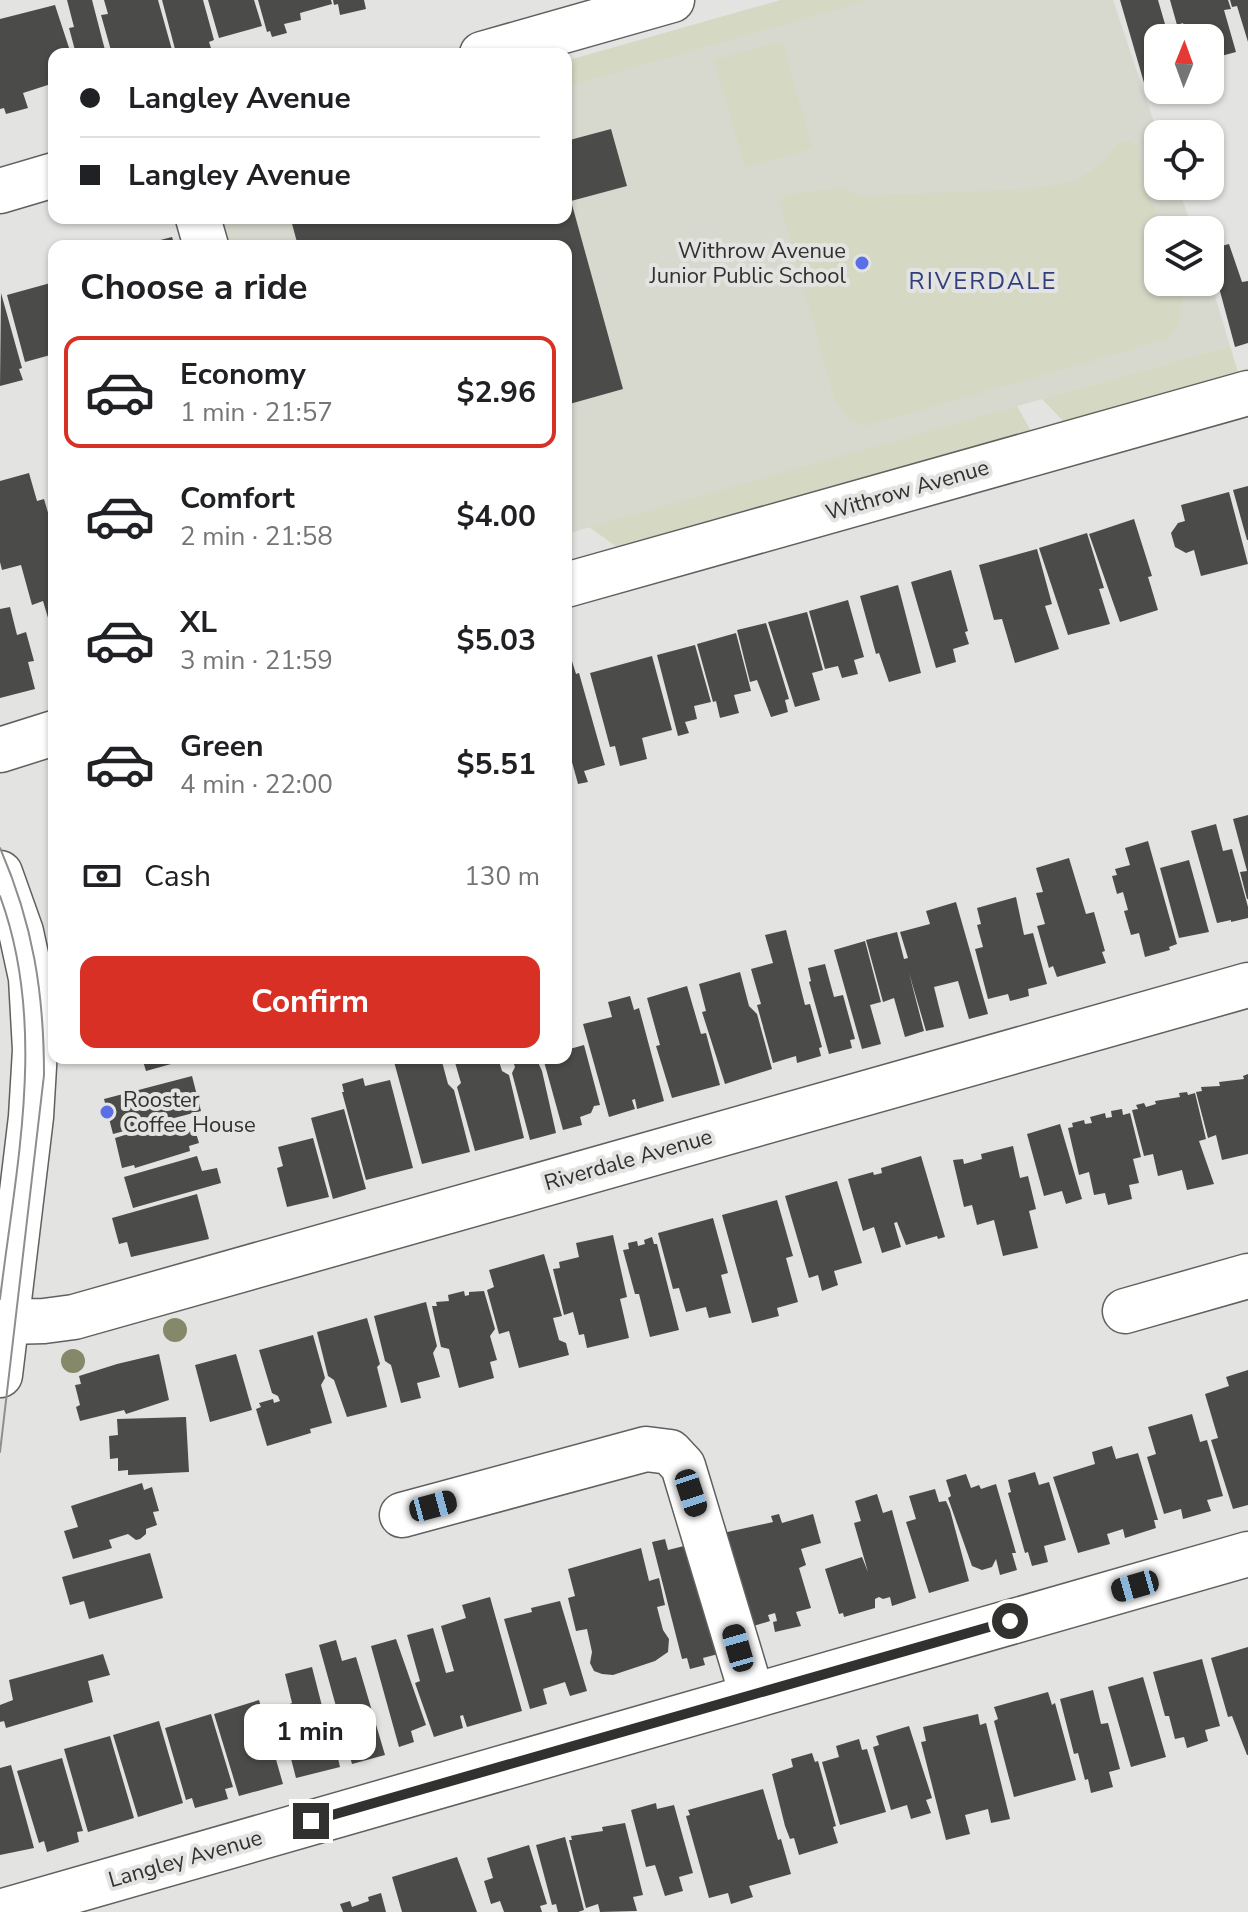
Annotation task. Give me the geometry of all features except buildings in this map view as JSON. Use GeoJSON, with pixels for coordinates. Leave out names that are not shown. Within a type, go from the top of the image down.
{"type":"FeatureCollection","features":[{"type":"Feature","properties":{"kind":"street"},"geometry":{"type":"LineString","coordinates":[[503,48],[672,0]]}},
{"type":"Feature","properties":{"kind":"street"},"geometry":{"type":"LineString","coordinates":[[0,191],[48,177]]}},
{"type":"Feature","properties":{"kind":"street","name":"Withrow Avenue"},"geometry":{"type":"LineString","coordinates":[[572,583],[1248,393]]}},
{"type":"Feature","properties":{"kind":"street"},"geometry":{"type":"LineString","coordinates":[[0,750],[48,735]]}},
{"type":"Feature","properties":{"kind":"street"},"geometry":{"type":"LineString","coordinates":[[0,873],[21,932],[31,978],[35,1027],[31,1117],[0,1375]]}},
{"type":"Feature","properties":{"kind":"street","name":"Riverdale Avenue"},"geometry":{"type":"LineString","coordinates":[[6,1322],[74,1317],[1248,985]]}},
{"type":"Feature","properties":{"kind":"street"},"geometry":{"type":"LineString","coordinates":[[1125,1311],[1248,1276]]}},
{"type":"Feature","properties":{"kind":"street"},"geometry":{"type":"LineString","coordinates":[[402,1515],[646,1449],[670,1452],[683,1466],[752,1695]]}},
{"type":"Feature","properties":{"kind":"street","name":"Langley Avenue"},"geometry":{"type":"LineString","coordinates":[[0,1912],[1248,1554]]}},
{"type":"Feature","properties":{"kind":"shaded area","name":"Withrow Avenue Junior Public School"},"geometry":{"type":"Polygon","coordinates":[[[781,0],[1113,0],[1144,92],[1144,104],[1148,104],[1153,120],[1144,120],[1144,200],[1182,200],[1189,216],[1144,216],[1144,296],[1215,296],[1230,346],[572,532],[572,240],[186,240],[182,224],[572,224],[572,59],[781,0]]]}},
{"type":"Feature","properties":{"kind":"green space"},"geometry":{"type":"Polygon","coordinates":[[[781,0],[870,0],[572,85],[572,59],[781,0]]]}},
{"type":"Feature","properties":{"kind":"green space"},"geometry":{"type":"Polygon","coordinates":[[[782,41],[813,148],[745,168],[714,60],[782,41]]]}},
{"type":"Feature","properties":{"kind":"green space"},"geometry":{"type":"Polygon","coordinates":[[[1131,141],[1138,147],[1144,177],[1144,200],[1151,200],[1158,216],[1144,216],[1144,296],[1182,296],[1178,326],[1168,339],[865,426],[846,417],[834,398],[780,203],[787,194],[843,188],[858,196],[1029,189],[1077,181],[1106,158],[1118,142],[1131,141]]]}},
{"type":"Feature","properties":{"kind":"green space"},"geometry":{"type":"Polygon","coordinates":[[[1230,346],[1238,372],[1064,422],[1042,399],[1230,346]]]}},
{"type":"Feature","properties":{"kind":"green space"},"geometry":{"type":"Polygon","coordinates":[[[1017,406],[1031,431],[617,547],[589,527],[1017,406]]]}},
{"type":"Feature","properties":{"kind":"tram line"},"geometry":{"type":"LineString","coordinates":[[0,848],[21,904],[34,959],[42,1015],[44,1075],[0,1452]]}},
{"type":"Feature","properties":{"kind":"tram line"},"geometry":{"type":"LineString","coordinates":[[0,896],[14,945],[22,995],[25,1046],[20,1147],[0,1299]]}},
{"type":"Feature","properties":{"kind":"place","name":"Withrow Avenue Junior Public School"},"geometry":{"type":"Point","coordinates":[862,263]}},
{"type":"Feature","properties":{"kind":"place","name":"Rooster Coffee House"},"geometry":{"type":"Point","coordinates":[107,1112]}},
{"type":"Feature","properties":{"kind":"district","name":"RIVERDALE"},"geometry":{"type":"Point","coordinates":[983,281]}},
{"type":"Feature","properties":{"kind":"route"},"geometry":{"type":"LineString","coordinates":[[311,1821],[1010,1621]]}}]}
